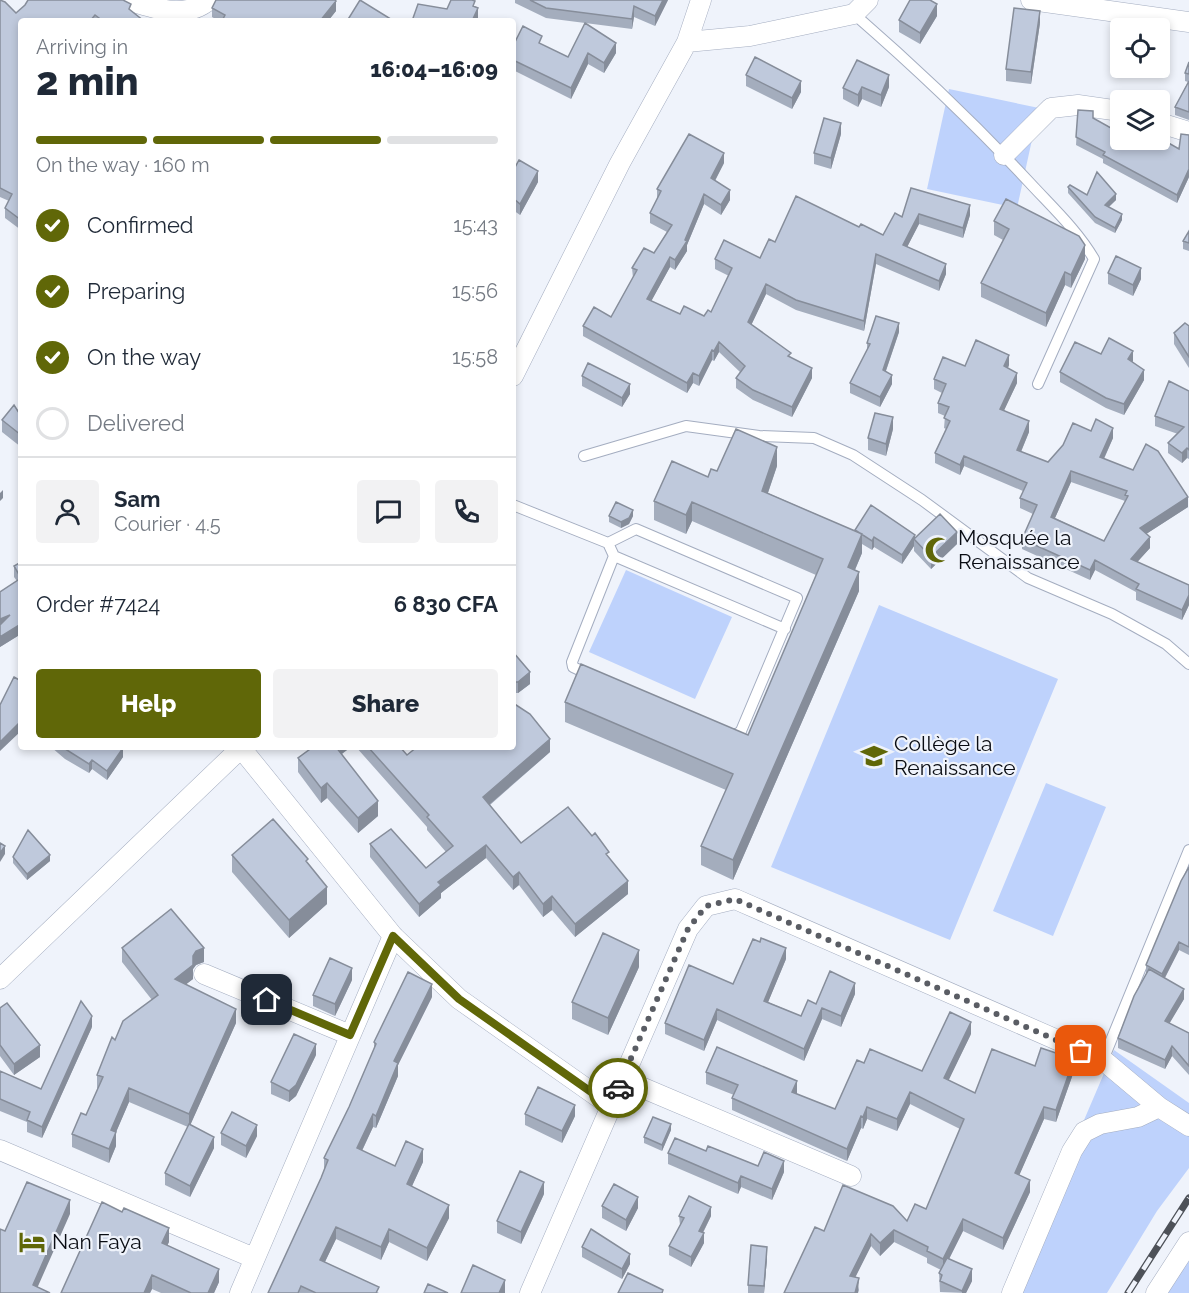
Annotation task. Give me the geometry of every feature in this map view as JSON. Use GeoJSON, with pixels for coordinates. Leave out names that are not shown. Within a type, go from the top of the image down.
{"type":"FeatureCollection","features":[{"type":"Feature","properties":{"kind":"street"},"geometry":{"type":"LineString","coordinates":[[128,0],[167,12],[202,6],[209,0]]}},
{"type":"Feature","properties":{"kind":"street"},"geometry":{"type":"LineString","coordinates":[[516,370],[620,163],[687,42],[701,0]]}},
{"type":"Feature","properties":{"kind":"street"},"geometry":{"type":"LineString","coordinates":[[1030,0],[1189,22]]}},
{"type":"Feature","properties":{"kind":"street"},"geometry":{"type":"LineString","coordinates":[[687,42],[750,36],[861,7]]}},
{"type":"Feature","properties":{"kind":"street"},"geometry":{"type":"LineString","coordinates":[[1004,155],[1051,108],[1078,105],[1110,110]]}},
{"type":"Feature","properties":{"kind":"street"},"geometry":{"type":"LineString","coordinates":[[1170,126],[1189,132]]}},
{"type":"Feature","properties":{"kind":"street"},"geometry":{"type":"LineString","coordinates":[[0,979],[239,750]]}},
{"type":"Feature","properties":{"kind":"street"},"geometry":{"type":"LineString","coordinates":[[244,750],[393,936],[459,999],[611,1106]]}},
{"type":"Feature","properties":{"kind":"street"},"geometry":{"type":"LineString","coordinates":[[530,1293],[688,929],[706,906],[735,899],[1102,1060],[1159,1107],[1189,1126]]}},
{"type":"Feature","properties":{"kind":"street"},"geometry":{"type":"LineString","coordinates":[[240,1293],[393,936]]}},
{"type":"Feature","properties":{"kind":"street"},"geometry":{"type":"LineString","coordinates":[[204,974],[350,1035]]}},
{"type":"Feature","properties":{"kind":"street"},"geometry":{"type":"LineString","coordinates":[[622,1079],[851,1176]]}},
{"type":"Feature","properties":{"kind":"street"},"geometry":{"type":"LineString","coordinates":[[1012,1293],[1072,1151],[1084,1132],[1100,1124],[1138,1117],[1159,1107]]}},
{"type":"Feature","properties":{"kind":"street"},"geometry":{"type":"LineString","coordinates":[[0,1150],[254,1258]]}},
{"type":"Feature","properties":{"kind":"street"},"geometry":{"type":"LineString","coordinates":[[1156,1293],[1189,1242]]}},
{"type":"Feature","properties":{"kind":"lane"},"geometry":{"type":"LineString","coordinates":[[861,7],[1083,240],[1094,259],[1038,384]]}},
{"type":"Feature","properties":{"kind":"lane"},"geometry":{"type":"LineString","coordinates":[[584,456],[686,426],[759,436],[814,438],[853,455],[922,500],[1028,578],[1112,614],[1166,644],[1189,664]]}},
{"type":"Feature","properties":{"kind":"lane"},"geometry":{"type":"LineString","coordinates":[[516,506],[608,543],[614,556],[785,629]]}},
{"type":"Feature","properties":{"kind":"lane"},"geometry":{"type":"LineString","coordinates":[[608,543],[636,529],[795,596],[797,600],[741,731],[731,735],[722,730]]}},
{"type":"Feature","properties":{"kind":"lane"},"geometry":{"type":"LineString","coordinates":[[597,678],[573,668],[572,662],[614,556]]}},
{"type":"Feature","properties":{"kind":"lane"},"geometry":{"type":"LineString","coordinates":[[1102,1060],[1189,850]]}},
{"type":"Feature","properties":{"kind":"shaded area"},"geometry":{"type":"Polygon","coordinates":[[[949,89],[1039,108],[1017,208],[927,189],[949,89]]]}},
{"type":"Feature","properties":{"kind":"shaded area"},"geometry":{"type":"Polygon","coordinates":[[[626,570],[732,617],[695,699],[589,652],[626,570]]]}},
{"type":"Feature","properties":{"kind":"shaded area"},"geometry":{"type":"Polygon","coordinates":[[[879,605],[1058,679],[950,940],[771,867],[879,605]]]}},
{"type":"Feature","properties":{"kind":"shaded area"},"geometry":{"type":"Polygon","coordinates":[[[1046,783],[1106,807],[1053,936],[993,911],[1046,783]]]}},
{"type":"Feature","properties":{"kind":"shaded area"},"geometry":{"type":"Polygon","coordinates":[[[1114,1050],[1189,1103],[1189,1168],[1157,1211],[1107,1293],[1010,1293],[1114,1050]]]}},
{"type":"Feature","properties":{"kind":"shaded area"},"geometry":{"type":"Polygon","coordinates":[[[1189,1258],[1189,1293],[1168,1293],[1189,1258]]]}},
{"type":"Feature","properties":{"kind":"building"},"geometry":{"type":"Polygon","coordinates":[[[0,0],[16,13],[28,0],[123,0],[131,4],[129,9],[140,18],[99,18],[95,15],[92,18],[18,18],[18,218],[5,208],[12,194],[0,188],[0,0]]]}},
{"type":"Feature","properties":{"kind":"building"},"geometry":{"type":"Polygon","coordinates":[[[216,0],[336,1],[322,18],[224,18],[225,15],[212,8],[216,0]]]}},
{"type":"Feature","properties":{"kind":"building"},"geometry":{"type":"Polygon","coordinates":[[[360,0],[389,18],[349,18],[360,0]]]}},
{"type":"Feature","properties":{"kind":"building"},"geometry":{"type":"Polygon","coordinates":[[[451,0],[472,0],[475,1],[473,6],[478,8],[473,18],[413,18],[418,4],[447,9],[451,0]]]}},
{"type":"Feature","properties":{"kind":"building"},"geometry":{"type":"Polygon","coordinates":[[[530,0],[663,0],[655,16],[634,6],[632,19],[546,8],[530,0]]]}},
{"type":"Feature","properties":{"kind":"building"},"geometry":{"type":"Polygon","coordinates":[[[910,0],[930,0],[937,4],[920,33],[899,20],[910,0]]]}},
{"type":"Feature","properties":{"kind":"building"},"geometry":{"type":"Polygon","coordinates":[[[1014,8],[1040,11],[1031,72],[1006,69],[1014,8]]]}},
{"type":"Feature","properties":{"kind":"building"},"geometry":{"type":"Polygon","coordinates":[[[585,23],[616,43],[604,63],[588,53],[571,88],[516,61],[516,40],[523,26],[542,36],[539,43],[568,57],[585,23]]]}},
{"type":"Feature","properties":{"kind":"building"},"geometry":{"type":"Polygon","coordinates":[[[755,57],[801,81],[792,98],[746,75],[755,57]]]}},
{"type":"Feature","properties":{"kind":"building"},"geometry":{"type":"Polygon","coordinates":[[[857,60],[889,75],[881,95],[862,87],[858,95],[843,88],[857,60]]]}},
{"type":"Feature","properties":{"kind":"building"},"geometry":{"type":"Polygon","coordinates":[[[1189,62],[1189,74],[1185,73],[1189,62]]]}},
{"type":"Feature","properties":{"kind":"building"},"geometry":{"type":"Polygon","coordinates":[[[1189,81],[1189,112],[1175,107],[1189,81]]]}},
{"type":"Feature","properties":{"kind":"building"},"geometry":{"type":"Polygon","coordinates":[[[1078,110],[1093,111],[1093,118],[1110,128],[1110,150],[1170,150],[1170,144],[1179,149],[1181,134],[1189,135],[1189,169],[1177,195],[1103,155],[1105,152],[1076,137],[1078,110]]]}},
{"type":"Feature","properties":{"kind":"building"},"geometry":{"type":"Polygon","coordinates":[[[824,118],[841,123],[831,158],[814,153],[824,118]]]}},
{"type":"Feature","properties":{"kind":"building"},"geometry":{"type":"Polygon","coordinates":[[[689,134],[724,153],[711,178],[730,190],[721,205],[704,194],[685,240],[687,241],[675,260],[670,257],[647,299],[680,314],[684,306],[704,316],[708,310],[711,312],[732,268],[715,259],[724,240],[760,258],[769,239],[775,242],[796,196],[859,227],[861,224],[883,235],[895,213],[902,217],[911,188],[970,205],[963,228],[919,214],[903,245],[946,264],[939,281],[876,254],[864,321],[796,300],[766,284],[748,322],[791,353],[788,356],[812,368],[792,407],[753,390],[736,378],[745,366],[719,342],[714,351],[712,350],[699,376],[693,373],[687,383],[583,326],[594,307],[611,317],[637,270],[632,268],[644,248],[654,253],[672,225],[650,213],[661,191],[657,189],[689,134]]]}},
{"type":"Feature","properties":{"kind":"building"},"geometry":{"type":"Polygon","coordinates":[[[519,160],[538,171],[520,204],[516,201],[516,166],[519,160]]]}},
{"type":"Feature","properties":{"kind":"building"},"geometry":{"type":"Polygon","coordinates":[[[1097,172],[1116,194],[1105,205],[1122,214],[1115,228],[1095,217],[1068,187],[1070,185],[1087,195],[1097,172]]]}},
{"type":"Feature","properties":{"kind":"building"},"geometry":{"type":"Polygon","coordinates":[[[1006,199],[1079,236],[1085,245],[1071,275],[1065,272],[1046,313],[981,283],[1009,229],[994,221],[1006,199]]]}},
{"type":"Feature","properties":{"kind":"building"},"geometry":{"type":"Polygon","coordinates":[[[1189,231],[1189,243],[1183,241],[1189,231]]]}},
{"type":"Feature","properties":{"kind":"building"},"geometry":{"type":"Polygon","coordinates":[[[1116,256],[1141,268],[1133,285],[1108,273],[1116,256]]]}},
{"type":"Feature","properties":{"kind":"building"},"geometry":{"type":"Polygon","coordinates":[[[876,316],[899,323],[883,370],[892,375],[880,397],[850,383],[870,344],[867,343],[876,316]]]}},
{"type":"Feature","properties":{"kind":"building"},"geometry":{"type":"Polygon","coordinates":[[[1185,323],[1189,326],[1189,357],[1174,333],[1185,323]]]}},
{"type":"Feature","properties":{"kind":"building"},"geometry":{"type":"Polygon","coordinates":[[[1109,338],[1133,351],[1128,359],[1144,370],[1124,404],[1106,398],[1060,372],[1075,342],[1101,354],[1109,338]]]}},
{"type":"Feature","properties":{"kind":"building"},"geometry":{"type":"Polygon","coordinates":[[[976,340],[1009,355],[1004,366],[1017,373],[1000,409],[1029,421],[1017,450],[1048,462],[1063,445],[1073,423],[1091,431],[1096,419],[1113,428],[1100,457],[1133,470],[1146,444],[1158,451],[1188,497],[1140,528],[1150,537],[1131,559],[1189,585],[1189,595],[1182,610],[1136,589],[1139,584],[1095,560],[1090,570],[1022,539],[1037,505],[1020,498],[1027,483],[964,456],[960,465],[935,453],[950,421],[944,418],[949,407],[938,403],[946,384],[934,379],[943,357],[965,366],[976,340]],[[1071,471],[1051,517],[1104,541],[1128,496],[1125,495],[1127,491],[1071,471]]]}},
{"type":"Feature","properties":{"kind":"building"},"geometry":{"type":"Polygon","coordinates":[[[588,363],[630,384],[622,398],[582,376],[588,363]]]}},
{"type":"Feature","properties":{"kind":"building"},"geometry":{"type":"Polygon","coordinates":[[[1169,381],[1189,391],[1189,450],[1187,448],[1182,453],[1168,443],[1184,427],[1155,416],[1169,381]]]}},
{"type":"Feature","properties":{"kind":"building"},"geometry":{"type":"Polygon","coordinates":[[[14,405],[18,411],[18,433],[2,420],[14,405]]]}},
{"type":"Feature","properties":{"kind":"building"},"geometry":{"type":"Polygon","coordinates":[[[875,413],[893,417],[886,444],[868,438],[875,413]]]}},
{"type":"Feature","properties":{"kind":"building"},"geometry":{"type":"Polygon","coordinates":[[[736,429],[777,447],[762,491],[862,534],[848,567],[859,572],[733,860],[701,846],[733,774],[565,702],[581,664],[748,735],[823,559],[692,502],[686,515],[654,501],[672,461],[708,477],[711,469],[717,471],[736,429]]]}},
{"type":"Feature","properties":{"kind":"building"},"geometry":{"type":"Polygon","coordinates":[[[616,502],[633,510],[629,518],[621,522],[609,516],[616,502]]]}},
{"type":"Feature","properties":{"kind":"building"},"geometry":{"type":"Polygon","coordinates":[[[871,505],[915,535],[902,555],[874,537],[872,541],[855,530],[871,505]]]}},
{"type":"Feature","properties":{"kind":"building"},"geometry":{"type":"Polygon","coordinates":[[[940,514],[957,532],[931,557],[914,539],[940,514]]]}},
{"type":"Feature","properties":{"kind":"building"},"geometry":{"type":"Polygon","coordinates":[[[18,580],[18,626],[0,637],[0,625],[10,615],[0,619],[0,592],[18,580]]]}},
{"type":"Feature","properties":{"kind":"building"},"geometry":{"type":"Polygon","coordinates":[[[516,656],[530,672],[516,682],[516,656]]]}},
{"type":"Feature","properties":{"kind":"building"},"geometry":{"type":"Polygon","coordinates":[[[14,677],[18,679],[18,724],[0,742],[0,705],[14,677]]]}},
{"type":"Feature","properties":{"kind":"building"},"geometry":{"type":"Polygon","coordinates":[[[516,705],[530,714],[550,739],[483,797],[521,843],[568,807],[592,836],[595,833],[609,852],[606,854],[628,881],[575,924],[552,896],[543,904],[519,872],[513,877],[486,845],[438,882],[441,885],[419,904],[370,844],[391,829],[426,868],[453,846],[427,817],[429,815],[371,750],[403,750],[407,755],[413,750],[516,750],[516,705]]]}},
{"type":"Feature","properties":{"kind":"building"},"geometry":{"type":"Polygon","coordinates":[[[67,750],[122,750],[107,771],[92,760],[89,764],[67,750]]]}},
{"type":"Feature","properties":{"kind":"building"},"geometry":{"type":"Polygon","coordinates":[[[309,750],[338,750],[378,801],[358,818],[327,783],[321,788],[298,758],[309,750]]]}},
{"type":"Feature","properties":{"kind":"building"},"geometry":{"type":"Polygon","coordinates":[[[273,819],[308,859],[306,861],[327,887],[289,920],[232,855],[273,819]]]}},
{"type":"Feature","properties":{"kind":"building"},"geometry":{"type":"Polygon","coordinates":[[[28,830],[50,855],[27,874],[13,857],[28,830]]]}},
{"type":"Feature","properties":{"kind":"building"},"geometry":{"type":"Polygon","coordinates":[[[0,843],[5,846],[0,853],[0,843]]]}},
{"type":"Feature","properties":{"kind":"building"},"geometry":{"type":"Polygon","coordinates":[[[1189,867],[1189,947],[1179,942],[1162,974],[1146,965],[1189,867]]]}},
{"type":"Feature","properties":{"kind":"building"},"geometry":{"type":"Polygon","coordinates":[[[171,909],[204,948],[196,951],[193,956],[193,965],[175,979],[236,1009],[189,1114],[129,1088],[111,1130],[116,1132],[109,1149],[72,1134],[81,1113],[86,1115],[103,1077],[97,1075],[112,1037],[115,1040],[123,1021],[158,995],[122,948],[171,909]]]}},
{"type":"Feature","properties":{"kind":"building"},"geometry":{"type":"Polygon","coordinates":[[[603,933],[639,950],[608,1018],[572,1002],[603,933]]]}},
{"type":"Feature","properties":{"kind":"building"},"geometry":{"type":"Polygon","coordinates":[[[761,938],[786,948],[764,1001],[801,1016],[808,1000],[816,1004],[830,971],[855,983],[841,1016],[822,1008],[804,1049],[717,1009],[704,1040],[665,1023],[689,965],[733,984],[753,939],[760,942],[761,938]]]}},
{"type":"Feature","properties":{"kind":"building"},"geometry":{"type":"Polygon","coordinates":[[[330,958],[352,968],[335,1004],[313,995],[330,958]]]}},
{"type":"Feature","properties":{"kind":"building"},"geometry":{"type":"Polygon","coordinates":[[[1149,969],[1184,989],[1165,1021],[1189,1033],[1189,1066],[1172,1046],[1165,1060],[1118,1038],[1134,996],[1149,969]]]}},
{"type":"Feature","properties":{"kind":"building"},"geometry":{"type":"Polygon","coordinates":[[[408,972],[432,984],[394,1061],[398,1063],[376,1116],[373,1114],[357,1148],[395,1166],[406,1141],[423,1149],[407,1184],[449,1205],[427,1248],[389,1229],[381,1247],[336,1227],[320,1260],[379,1287],[376,1293],[316,1293],[301,1286],[298,1293],[268,1293],[321,1178],[328,1160],[324,1158],[349,1107],[376,1044],[374,1042],[408,972]]]}},
{"type":"Feature","properties":{"kind":"building"},"geometry":{"type":"Polygon","coordinates":[[[81,1001],[92,1016],[42,1127],[27,1120],[30,1112],[0,1099],[0,1071],[41,1089],[81,1001]]]}},
{"type":"Feature","properties":{"kind":"building"},"geometry":{"type":"Polygon","coordinates":[[[7,1003],[40,1045],[14,1064],[0,1045],[0,1008],[7,1003]]]}},
{"type":"Feature","properties":{"kind":"building"},"geometry":{"type":"Polygon","coordinates":[[[950,1012],[971,1022],[944,1078],[975,1093],[992,1049],[1035,1066],[1041,1048],[1074,1059],[1056,1110],[1044,1107],[1015,1173],[1030,1180],[1003,1238],[963,1219],[943,1259],[927,1251],[928,1247],[894,1230],[880,1243],[871,1234],[850,1276],[859,1278],[855,1293],[784,1293],[815,1227],[824,1231],[843,1185],[893,1206],[907,1221],[915,1204],[926,1209],[964,1119],[910,1092],[897,1119],[867,1107],[847,1149],[732,1098],[738,1085],[706,1072],[717,1047],[797,1081],[792,1092],[835,1109],[857,1060],[864,1063],[870,1049],[922,1071],[950,1012]]]}},
{"type":"Feature","properties":{"kind":"building"},"geometry":{"type":"Polygon","coordinates":[[[294,1034],[316,1044],[296,1085],[289,1091],[271,1082],[294,1034]]]}},
{"type":"Feature","properties":{"kind":"building"},"geometry":{"type":"Polygon","coordinates":[[[538,1087],[575,1105],[562,1131],[525,1114],[538,1087]]]}},
{"type":"Feature","properties":{"kind":"building"},"geometry":{"type":"Polygon","coordinates":[[[232,1112],[257,1125],[246,1146],[221,1133],[232,1112]]]}},
{"type":"Feature","properties":{"kind":"building"},"geometry":{"type":"Polygon","coordinates":[[[653,1117],[671,1124],[662,1145],[644,1137],[653,1117]]]}},
{"type":"Feature","properties":{"kind":"building"},"geometry":{"type":"Polygon","coordinates":[[[189,1124],[214,1137],[190,1186],[165,1173],[189,1124]]]}},
{"type":"Feature","properties":{"kind":"building"},"geometry":{"type":"Polygon","coordinates":[[[675,1138],[706,1151],[708,1146],[758,1166],[764,1152],[784,1161],[772,1189],[741,1176],[738,1183],[668,1153],[675,1138]]]}},
{"type":"Feature","properties":{"kind":"building"},"geometry":{"type":"Polygon","coordinates":[[[520,1171],[544,1182],[521,1232],[497,1221],[520,1171]]]}},
{"type":"Feature","properties":{"kind":"building"},"geometry":{"type":"Polygon","coordinates":[[[27,1182],[70,1200],[33,1285],[50,1293],[0,1293],[0,1229],[5,1231],[27,1182]]]}},
{"type":"Feature","properties":{"kind":"building"},"geometry":{"type":"Polygon","coordinates":[[[614,1184],[638,1197],[626,1220],[602,1206],[614,1184]]]}},
{"type":"Feature","properties":{"kind":"building"},"geometry":{"type":"Polygon","coordinates":[[[689,1196],[711,1207],[699,1231],[704,1233],[691,1257],[669,1246],[684,1218],[679,1216],[689,1196]]]}},
{"type":"Feature","properties":{"kind":"building"},"geometry":{"type":"Polygon","coordinates":[[[102,1202],[122,1212],[124,1208],[169,1228],[162,1243],[219,1269],[208,1293],[191,1293],[152,1275],[144,1293],[61,1293],[102,1202]]]}},
{"type":"Feature","properties":{"kind":"building"},"geometry":{"type":"Polygon","coordinates":[[[591,1229],[630,1254],[622,1269],[582,1247],[591,1229]]]}},
{"type":"Feature","properties":{"kind":"building"},"geometry":{"type":"Polygon","coordinates":[[[751,1245],[767,1247],[764,1286],[748,1285],[751,1245]]]}},
{"type":"Feature","properties":{"kind":"building"},"geometry":{"type":"Polygon","coordinates":[[[947,1258],[972,1269],[962,1291],[940,1281],[942,1275],[939,1273],[947,1258]]]}},
{"type":"Feature","properties":{"kind":"building"},"geometry":{"type":"Polygon","coordinates":[[[473,1265],[505,1280],[499,1293],[461,1293],[473,1265]]]}},
{"type":"Feature","properties":{"kind":"building"},"geometry":{"type":"Polygon","coordinates":[[[628,1273],[663,1290],[662,1293],[618,1293],[628,1273]]]}},
{"type":"Feature","properties":{"kind":"building"},"geometry":{"type":"Polygon","coordinates":[[[428,1284],[448,1293],[424,1293],[428,1284]]]}},
{"type":"Feature","properties":{"kind":"railway"},"geometry":{"type":"LineString","coordinates":[[1128,1293],[1189,1198]]}},
{"type":"Feature","properties":{"kind":"way so far"},"geometry":{"type":"LineString","coordinates":[[618,1088],[688,929],[706,906],[735,899],[1081,1051]]}},
{"type":"Feature","properties":{"kind":"place","name":"Mosquée la Renaissance"},"geometry":{"type":"Point","coordinates":[938,550]}},
{"type":"Feature","properties":{"kind":"place","name":"Collège la Renaissance"},"geometry":{"type":"Point","coordinates":[874,756]}},
{"type":"Feature","properties":{"kind":"place","name":"Nan Faya"},"geometry":{"type":"Point","coordinates":[32,1242]}},
{"type":"Feature","properties":{"kind":"route"},"geometry":{"type":"LineString","coordinates":[[267,1000],[350,1035],[393,936],[459,999],[611,1106],[618,1088]]}}]}
